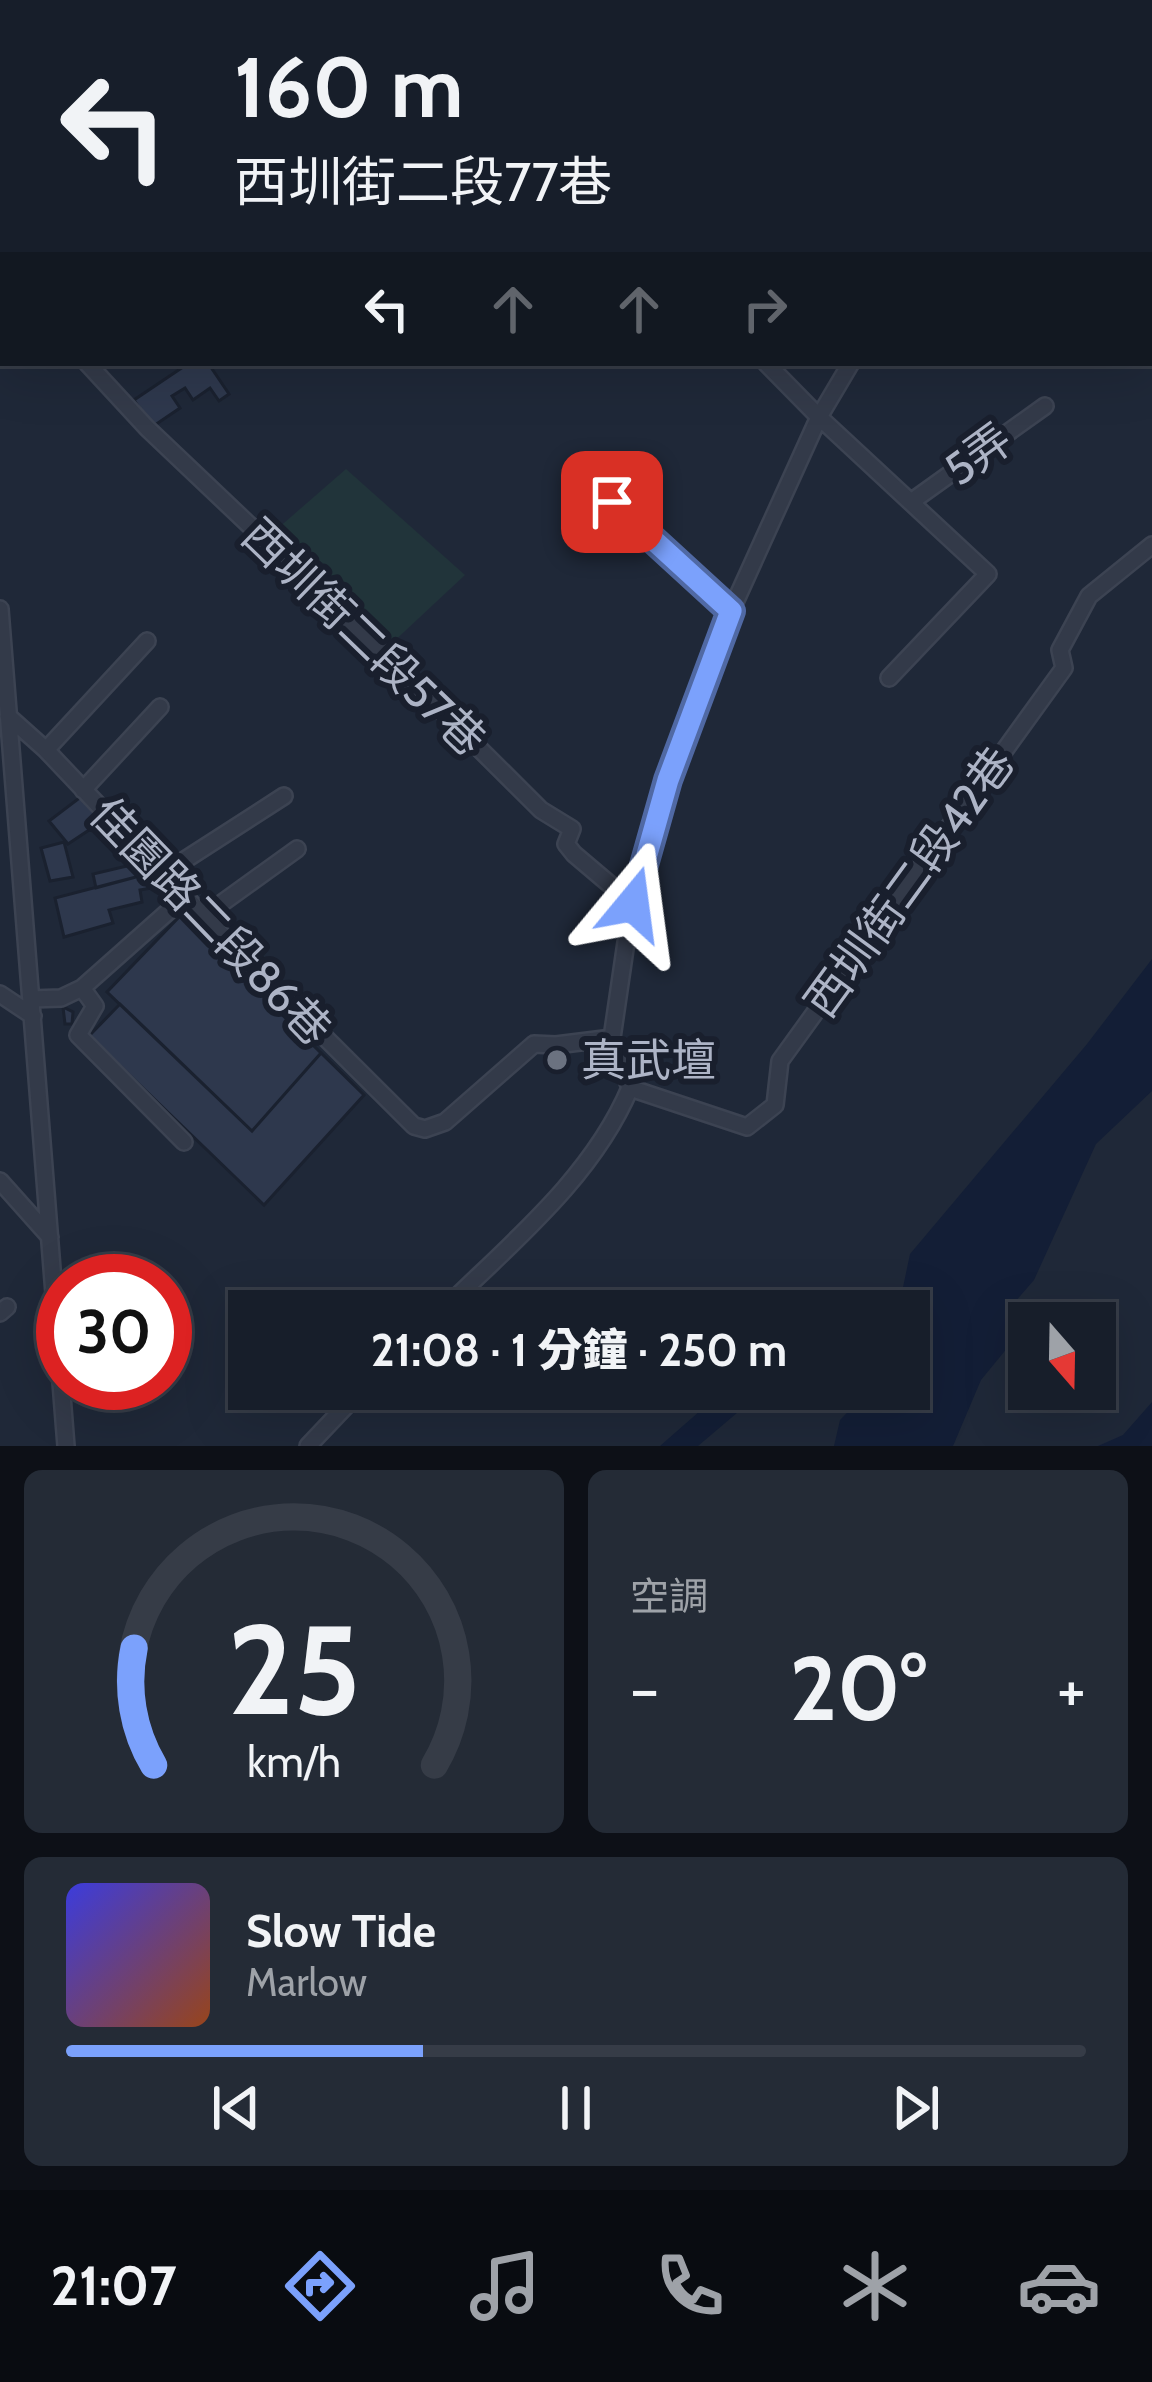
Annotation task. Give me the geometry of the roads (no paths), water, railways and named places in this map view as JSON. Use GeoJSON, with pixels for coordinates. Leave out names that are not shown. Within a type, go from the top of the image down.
{"type":"FeatureCollection","features":[{"type":"Feature","properties":{"kind":"street","name":"西圳街二段57巷"},"geometry":{"type":"LineString","coordinates":[[89,366],[542,810],[572,830],[566,844],[574,854],[633,904]]}},
{"type":"Feature","properties":{"kind":"street"},"geometry":{"type":"LineString","coordinates":[[769,366],[988,574],[890,678]]}},
{"type":"Feature","properties":{"kind":"street"},"geometry":{"type":"LineString","coordinates":[[464,1290],[547,1209],[620,1112],[630,1088],[612,1038],[633,904],[668,780],[731,611],[819,417],[849,366]]}},
{"type":"Feature","properties":{"kind":"street","name":"5弄"},"geometry":{"type":"LineString","coordinates":[[911,502],[1045,406]]}},
{"type":"Feature","properties":{"kind":"street"},"geometry":{"type":"LineString","coordinates":[[594,519],[612,502],[731,611]]}},
{"type":"Feature","properties":{"kind":"street","name":"西圳街二段42巷"},"geometry":{"type":"LineString","coordinates":[[630,1088],[747,1127],[775,1105],[780,1061],[1064,668],[1060,650],[1089,596],[1152,545]]}},
{"type":"Feature","properties":{"kind":"street"},"geometry":{"type":"LineString","coordinates":[[0,609],[4,713],[66,1446]]}},
{"type":"Feature","properties":{"kind":"street"},"geometry":{"type":"LineString","coordinates":[[46,750],[147,641]]}},
{"type":"Feature","properties":{"kind":"street"},"geometry":{"type":"LineString","coordinates":[[83,790],[160,706]]}},
{"type":"Feature","properties":{"kind":"street","name":"佳園路二段86巷"},"geometry":{"type":"LineString","coordinates":[[4,713],[46,750],[414,1126],[425,1129],[446,1122],[534,1044],[612,1038]]}},
{"type":"Feature","properties":{"kind":"street"},"geometry":{"type":"LineString","coordinates":[[163,874],[284,796]]}},
{"type":"Feature","properties":{"kind":"street"},"geometry":{"type":"LineString","coordinates":[[204,916],[297,849]]}},
{"type":"Feature","properties":{"kind":"street"},"geometry":{"type":"LineString","coordinates":[[0,994],[32,1007],[62,998],[82,988],[171,909]]}},
{"type":"Feature","properties":{"kind":"street"},"geometry":{"type":"LineString","coordinates":[[82,988],[95,1006],[78,1035],[184,1142]]}},
{"type":"Feature","properties":{"kind":"street"},"geometry":{"type":"LineString","coordinates":[[0,1181],[51,1238]]}},
{"type":"Feature","properties":{"kind":"street"},"geometry":{"type":"LineString","coordinates":[[308,1446],[342,1410]]}},
{"type":"Feature","properties":{"kind":"water"},"geometry":{"type":"Polygon","coordinates":[[[1152,959],[1152,1091],[1096,1144],[1034,1280],[1015,1302],[1008,1302],[1008,1347],[981,1380],[953,1446],[834,1446],[840,1420],[850,1410],[930,1410],[930,1290],[902,1290],[910,1254],[1087,1044],[1152,959]]]}},
{"type":"Feature","properties":{"kind":"water"},"geometry":{"type":"Polygon","coordinates":[[[1152,1402],[1152,1446],[1098,1446],[1123,1435],[1152,1402]]]}},
{"type":"Feature","properties":{"kind":"water"},"geometry":{"type":"Polygon","coordinates":[[[701,1410],[740,1410],[698,1446],[660,1446],[701,1410]]]}},
{"type":"Feature","properties":{"kind":"place","name":"真武壇"},"geometry":{"type":"Point","coordinates":[557,1060]}}]}
